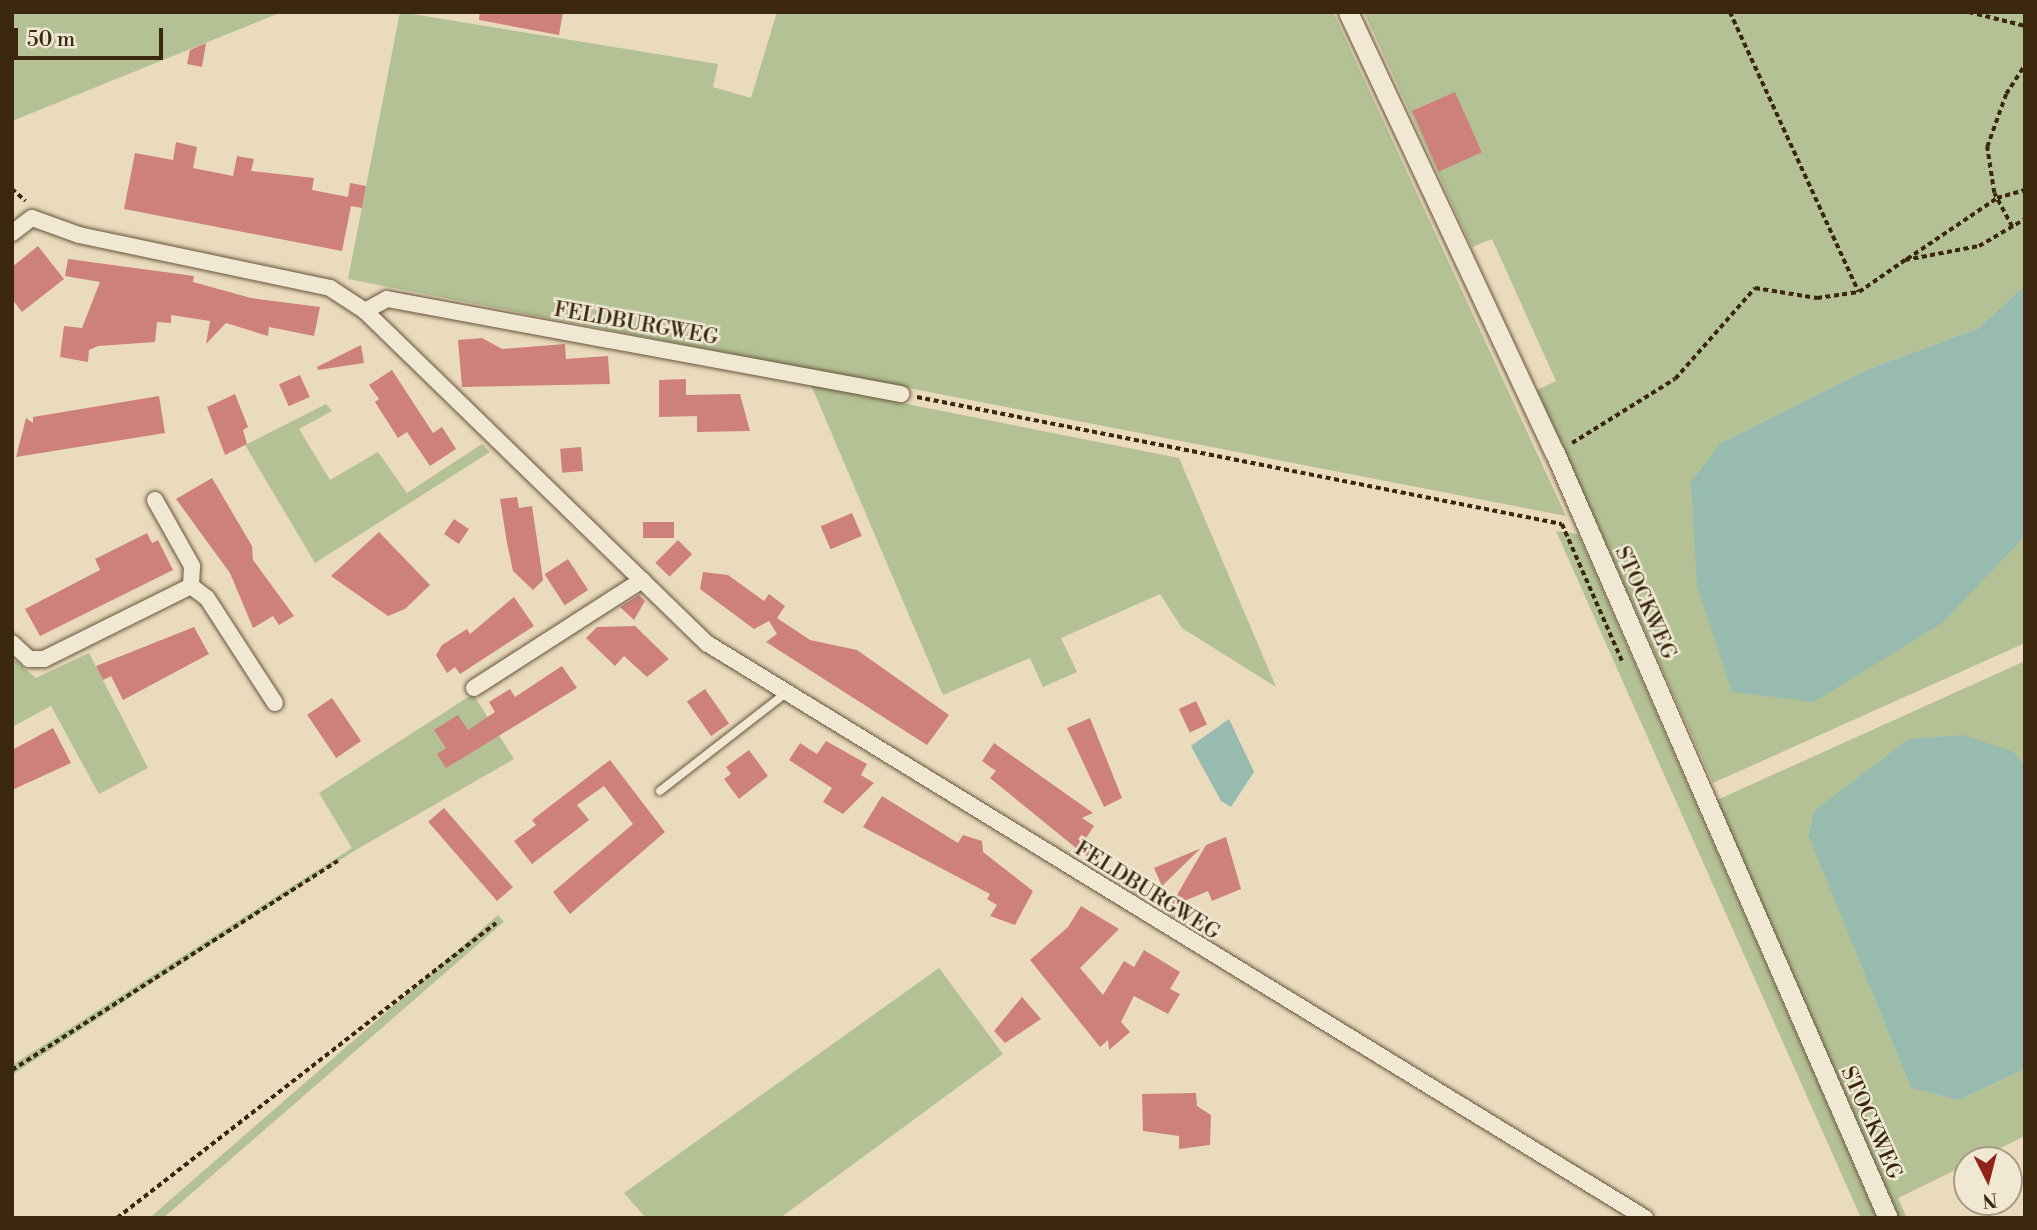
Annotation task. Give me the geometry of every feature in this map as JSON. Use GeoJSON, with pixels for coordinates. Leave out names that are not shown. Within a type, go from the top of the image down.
{"type":"FeatureCollection","features":[{"type":"Feature","properties":{"kind":"street","name":"STOCKWEG"},"geometry":{"type":"LineString","coordinates":[[1348,12],[1555,453],[1888,1218]]}},
{"type":"Feature","properties":{"kind":"street","name":"FELDBURGWEG"},"geometry":{"type":"LineString","coordinates":[[12,233],[32,218],[79,235],[330,288],[365,311],[708,644],[1645,1218]]}},
{"type":"Feature","properties":{"kind":"street","name":"FELDBURGWEG"},"geometry":{"type":"LineString","coordinates":[[365,311],[387,299],[901,394]]}},
{"type":"Feature","properties":{"kind":"street"},"geometry":{"type":"LineString","coordinates":[[155,500],[192,566],[191,586]]}},
{"type":"Feature","properties":{"kind":"street"},"geometry":{"type":"LineString","coordinates":[[474,688],[642,580]]}},
{"type":"Feature","properties":{"kind":"street"},"geometry":{"type":"LineString","coordinates":[[12,643],[29,659],[44,659],[191,586]]}},
{"type":"Feature","properties":{"kind":"street"},"geometry":{"type":"LineString","coordinates":[[191,586],[207,598],[275,703]]}},
{"type":"Feature","properties":{"kind":"lane"},"geometry":{"type":"LineString","coordinates":[[660,791],[786,693]]}},
{"type":"Feature","properties":{"kind":"path"},"geometry":{"type":"LineString","coordinates":[[1730,12],[1858,292]]}},
{"type":"Feature","properties":{"kind":"path"},"geometry":{"type":"LineString","coordinates":[[1969,12],[2025,26]]}},
{"type":"Feature","properties":{"kind":"path"},"geometry":{"type":"LineString","coordinates":[[2012,227],[1997,198],[1987,147],[2006,94],[2025,65]]}},
{"type":"Feature","properties":{"kind":"path"},"geometry":{"type":"LineString","coordinates":[[1555,453],[1675,379],[1755,288],[1817,298],[1858,292],[1997,198],[2025,190]]}},
{"type":"Feature","properties":{"kind":"path"},"geometry":{"type":"LineString","coordinates":[[1905,260],[1979,246],[2025,219]]}},
{"type":"Feature","properties":{"kind":"path"},"geometry":{"type":"LineString","coordinates":[[901,394],[1588,528]]}},
{"type":"Feature","properties":{"kind":"path"},"geometry":{"type":"LineString","coordinates":[[12,1070],[338,861]]}},
{"type":"Feature","properties":{"kind":"path"},"geometry":{"type":"LineString","coordinates":[[117,1218],[495,923]]}},
{"type":"Feature","properties":{"kind":"green space"},"geometry":{"type":"Polygon","coordinates":[[[12,12],[282,12],[12,121],[12,12]]]}},
{"type":"Feature","properties":{"kind":"green space"},"geometry":{"type":"Polygon","coordinates":[[[400,12],[718,64],[713,87],[751,98],[777,12],[1333,12],[1566,516],[348,279],[400,12]]]}},
{"type":"Feature","properties":{"kind":"green space"},"geometry":{"type":"Polygon","coordinates":[[[1364,12],[2025,12],[2025,285],[1979,328],[1866,370],[1721,443],[2015,543],[2025,536],[2025,643],[1713,783],[1537,390],[1556,381],[1492,239],[1472,247],[1364,12]]]}},
{"type":"Feature","properties":{"kind":"green space"},"geometry":{"type":"Polygon","coordinates":[[[811,385],[1179,458],[1276,687],[1182,628],[1160,594],[1061,638],[1077,672],[1043,687],[1030,658],[943,695],[811,385]]]}},
{"type":"Feature","properties":{"kind":"green space"},"geometry":{"type":"Polygon","coordinates":[[[326,404],[332,411],[299,429],[330,480],[378,452],[407,493],[482,444],[490,452],[315,563],[245,445],[326,404]]]}},
{"type":"Feature","properties":{"kind":"green space"},"geometry":{"type":"Polygon","coordinates":[[[1556,531],[1578,534],[1877,1218],[1861,1218],[1556,531]]]}},
{"type":"Feature","properties":{"kind":"green space"},"geometry":{"type":"Polygon","coordinates":[[[89,653],[148,768],[99,794],[51,706],[12,727],[12,658],[36,678],[89,653]]]}},
{"type":"Feature","properties":{"kind":"green space"},"geometry":{"type":"Polygon","coordinates":[[[2025,661],[2025,765],[2014,752],[1814,811],[1808,834],[1911,1088],[1959,1100],[2025,1069],[2025,1136],[2005,1146],[1953,1146],[1953,1171],[1898,1198],[1907,1218],[1896,1218],[1717,800],[2025,661]]]}},
{"type":"Feature","properties":{"kind":"green space"},"geometry":{"type":"Polygon","coordinates":[[[473,694],[514,759],[354,851],[12,1075],[12,1065],[352,848],[319,793],[473,694]]]}},
{"type":"Feature","properties":{"kind":"green space"},"geometry":{"type":"Polygon","coordinates":[[[498,915],[504,922],[163,1218],[149,1218],[498,915]]]}},
{"type":"Feature","properties":{"kind":"green space"},"geometry":{"type":"Polygon","coordinates":[[[939,968],[1003,1054],[780,1218],[646,1218],[624,1193],[939,968]]]}},
{"type":"Feature","properties":{"kind":"water"},"geometry":{"type":"Polygon","coordinates":[[[2025,285],[2025,536],[1942,623],[1814,702],[1732,692],[1697,586],[1691,482],[1721,443],[1866,370],[1979,328],[2025,285]]]}},
{"type":"Feature","properties":{"kind":"water"},"geometry":{"type":"Polygon","coordinates":[[[1229,719],[1254,772],[1231,807],[1221,801],[1191,746],[1229,719]]]}},
{"type":"Feature","properties":{"kind":"water"},"geometry":{"type":"Polygon","coordinates":[[[1964,735],[2014,752],[2025,765],[2025,1069],[1959,1100],[1911,1088],[1808,835],[1814,811],[1909,739],[1964,735]]]}},
{"type":"Feature","properties":{"kind":"building"},"geometry":{"type":"Polygon","coordinates":[[[480,12],[563,12],[559,35],[479,20],[480,12]]]}},
{"type":"Feature","properties":{"kind":"building"},"geometry":{"type":"Polygon","coordinates":[[[206,43],[202,67],[187,64],[190,50],[206,43]]]}},
{"type":"Feature","properties":{"kind":"building"},"geometry":{"type":"Polygon","coordinates":[[[1455,92],[1482,152],[1439,171],[1412,111],[1455,92]]]}},
{"type":"Feature","properties":{"kind":"building"},"geometry":{"type":"Polygon","coordinates":[[[176,142],[197,147],[193,168],[233,176],[237,156],[254,159],[251,171],[314,178],[312,190],[348,197],[350,183],[366,186],[362,208],[351,206],[342,251],[124,209],[135,153],[173,160],[176,142]]]}},
{"type":"Feature","properties":{"kind":"building"},"geometry":{"type":"Polygon","coordinates":[[[38,246],[64,279],[22,312],[12,299],[12,267],[38,246]]]}},
{"type":"Feature","properties":{"kind":"building"},"geometry":{"type":"Polygon","coordinates":[[[68,259],[194,276],[193,282],[251,298],[320,307],[314,336],[269,327],[268,336],[226,323],[206,344],[210,321],[171,315],[171,323],[157,322],[155,342],[98,346],[89,350],[88,362],[60,357],[64,326],[82,328],[100,282],[65,276],[68,259]]]}},
{"type":"Feature","properties":{"kind":"building"},"geometry":{"type":"Polygon","coordinates":[[[482,338],[502,349],[565,344],[566,359],[608,356],[610,384],[462,387],[458,340],[482,338]]]}},
{"type":"Feature","properties":{"kind":"building"},"geometry":{"type":"Polygon","coordinates":[[[361,345],[364,363],[318,370],[317,367],[361,345]]]}},
{"type":"Feature","properties":{"kind":"building"},"geometry":{"type":"Polygon","coordinates":[[[392,370],[433,433],[442,427],[456,449],[430,466],[407,432],[398,438],[375,402],[379,399],[369,385],[392,370]]]}},
{"type":"Feature","properties":{"kind":"building"},"geometry":{"type":"Polygon","coordinates":[[[300,375],[310,397],[289,406],[279,384],[300,375]]]}},
{"type":"Feature","properties":{"kind":"building"},"geometry":{"type":"Polygon","coordinates":[[[686,379],[686,395],[740,394],[750,431],[697,432],[697,416],[659,417],[659,380],[686,379]]]}},
{"type":"Feature","properties":{"kind":"building"},"geometry":{"type":"Polygon","coordinates":[[[235,394],[248,427],[243,430],[247,444],[225,455],[207,407],[235,394]]]}},
{"type":"Feature","properties":{"kind":"building"},"geometry":{"type":"Polygon","coordinates":[[[159,396],[165,433],[16,457],[26,418],[33,423],[33,417],[159,396]]]}},
{"type":"Feature","properties":{"kind":"building"},"geometry":{"type":"Polygon","coordinates":[[[581,447],[583,471],[562,473],[560,449],[581,447]]]}},
{"type":"Feature","properties":{"kind":"building"},"geometry":{"type":"Polygon","coordinates":[[[212,478],[252,546],[253,560],[294,616],[279,625],[273,616],[253,628],[230,573],[176,499],[212,478]]]}},
{"type":"Feature","properties":{"kind":"building"},"geometry":{"type":"Polygon","coordinates":[[[517,497],[519,508],[532,506],[543,580],[533,590],[513,571],[507,543],[500,499],[517,497]]]}},
{"type":"Feature","properties":{"kind":"building"},"geometry":{"type":"Polygon","coordinates":[[[852,513],[862,536],[830,549],[821,526],[852,513]]]}},
{"type":"Feature","properties":{"kind":"building"},"geometry":{"type":"Polygon","coordinates":[[[454,519],[469,529],[459,544],[444,534],[454,519]]]}},
{"type":"Feature","properties":{"kind":"building"},"geometry":{"type":"Polygon","coordinates":[[[643,522],[674,522],[674,538],[643,538],[643,522]]]}},
{"type":"Feature","properties":{"kind":"building"},"geometry":{"type":"Polygon","coordinates":[[[379,532],[430,585],[405,609],[388,616],[331,576],[379,532]]]}},
{"type":"Feature","properties":{"kind":"building"},"geometry":{"type":"Polygon","coordinates":[[[147,533],[152,543],[158,540],[173,570],[40,636],[25,609],[100,570],[95,559],[147,533]]]}},
{"type":"Feature","properties":{"kind":"building"},"geometry":{"type":"Polygon","coordinates":[[[678,540],[692,554],[670,577],[655,563],[678,540]]]}},
{"type":"Feature","properties":{"kind":"building"},"geometry":{"type":"Polygon","coordinates":[[[568,559],[588,590],[565,605],[545,574],[568,559]]]}},
{"type":"Feature","properties":{"kind":"building"},"geometry":{"type":"Polygon","coordinates":[[[703,572],[728,575],[764,601],[769,594],[785,606],[777,618],[810,640],[857,650],[949,715],[927,745],[766,642],[777,634],[769,621],[754,629],[700,589],[703,572]]]}},
{"type":"Feature","properties":{"kind":"building"},"geometry":{"type":"Polygon","coordinates":[[[639,595],[645,601],[634,620],[620,607],[639,595]]]}},
{"type":"Feature","properties":{"kind":"building"},"geometry":{"type":"Polygon","coordinates":[[[514,597],[534,626],[460,674],[455,667],[447,673],[436,655],[442,645],[467,629],[470,634],[514,597]]]}},
{"type":"Feature","properties":{"kind":"building"},"geometry":{"type":"Polygon","coordinates":[[[635,626],[669,659],[647,677],[624,656],[615,666],[586,638],[597,627],[635,626]]]}},
{"type":"Feature","properties":{"kind":"building"},"geometry":{"type":"Polygon","coordinates":[[[194,627],[209,654],[123,700],[111,676],[103,680],[96,666],[194,627]]]}},
{"type":"Feature","properties":{"kind":"building"},"geometry":{"type":"Polygon","coordinates":[[[562,666],[577,688],[446,768],[437,754],[446,748],[434,730],[458,715],[468,730],[495,712],[489,702],[510,689],[515,697],[562,666]]]}},
{"type":"Feature","properties":{"kind":"building"},"geometry":{"type":"Polygon","coordinates":[[[705,689],[729,723],[711,736],[687,702],[705,689]]]}},
{"type":"Feature","properties":{"kind":"building"},"geometry":{"type":"Polygon","coordinates":[[[332,698],[361,741],[336,758],[307,715],[332,698]]]}},
{"type":"Feature","properties":{"kind":"building"},"geometry":{"type":"Polygon","coordinates":[[[1196,701],[1207,725],[1190,733],[1179,709],[1196,701]]]}},
{"type":"Feature","properties":{"kind":"building"},"geometry":{"type":"Polygon","coordinates":[[[1090,718],[1122,798],[1104,807],[1067,728],[1090,718]]]}},
{"type":"Feature","properties":{"kind":"building"},"geometry":{"type":"Polygon","coordinates":[[[53,728],[71,763],[12,790],[12,750],[53,728]]]}},
{"type":"Feature","properties":{"kind":"building"},"geometry":{"type":"Polygon","coordinates":[[[826,741],[867,764],[861,775],[874,783],[843,814],[823,802],[832,788],[789,760],[800,743],[817,754],[826,741]]]}},
{"type":"Feature","properties":{"kind":"building"},"geometry":{"type":"Polygon","coordinates":[[[994,743],[1093,813],[1082,818],[1094,826],[1086,838],[1101,848],[1092,861],[990,778],[996,771],[982,761],[994,743]]]}},
{"type":"Feature","properties":{"kind":"building"},"geometry":{"type":"Polygon","coordinates":[[[749,750],[768,776],[739,799],[724,779],[731,774],[726,767],[749,750]]]}},
{"type":"Feature","properties":{"kind":"building"},"geometry":{"type":"Polygon","coordinates":[[[610,760],[665,832],[570,914],[553,892],[633,824],[604,786],[577,805],[589,820],[532,864],[514,841],[536,825],[532,820],[610,760]]]}},
{"type":"Feature","properties":{"kind":"building"},"geometry":{"type":"Polygon","coordinates":[[[882,796],[958,843],[963,835],[982,841],[983,852],[1033,891],[1015,925],[990,916],[997,905],[987,899],[990,894],[863,827],[882,796]]]}},
{"type":"Feature","properties":{"kind":"building"},"geometry":{"type":"Polygon","coordinates":[[[444,808],[513,887],[497,901],[428,822],[444,808]]]}},
{"type":"Feature","properties":{"kind":"building"},"geometry":{"type":"Polygon","coordinates":[[[1226,837],[1241,889],[1212,901],[1208,891],[1170,907],[1206,845],[1226,837]]]}},
{"type":"Feature","properties":{"kind":"building"},"geometry":{"type":"Polygon","coordinates":[[[1200,849],[1162,886],[1154,868],[1200,849]]]}},
{"type":"Feature","properties":{"kind":"building"},"geometry":{"type":"Polygon","coordinates":[[[1081,906],[1119,929],[1080,968],[1103,995],[1124,961],[1134,967],[1144,950],[1180,972],[1170,989],[1180,994],[1168,1014],[1134,996],[1121,1022],[1130,1032],[1109,1050],[1108,1040],[1100,1047],[1030,960],[1068,927],[1081,906]]]}},
{"type":"Feature","properties":{"kind":"building"},"geometry":{"type":"Polygon","coordinates":[[[1022,997],[1041,1019],[1005,1043],[994,1031],[1022,997]]]}},
{"type":"Feature","properties":{"kind":"building"},"geometry":{"type":"Polygon","coordinates":[[[1196,1093],[1197,1106],[1211,1115],[1210,1145],[1179,1149],[1179,1136],[1143,1131],[1142,1094],[1196,1093]]]}}]}
